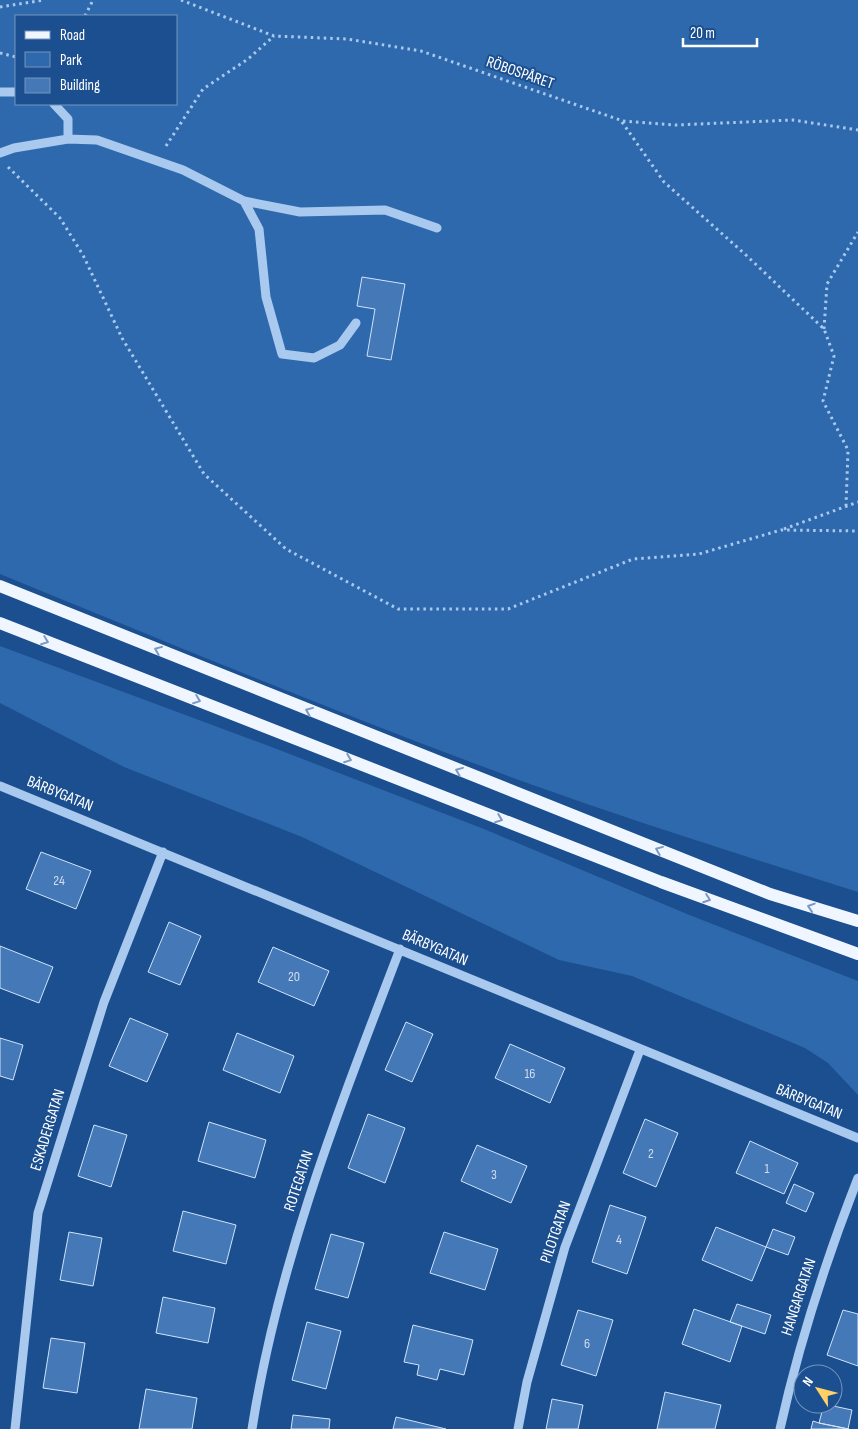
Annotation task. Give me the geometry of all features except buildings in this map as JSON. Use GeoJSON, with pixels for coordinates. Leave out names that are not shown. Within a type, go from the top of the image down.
{"type":"FeatureCollection","features":[{"type":"Feature","properties":{"kind":"main road"},"geometry":{"type":"LineString","coordinates":[[0,586],[770,894],[858,921]]}},
{"type":"Feature","properties":{"kind":"main road"},"geometry":{"type":"LineString","coordinates":[[0,623],[661,882],[858,954]]}},
{"type":"Feature","properties":{"kind":"street"},"geometry":{"type":"LineString","coordinates":[[0,92],[15,92]]}},
{"type":"Feature","properties":{"kind":"street"},"geometry":{"type":"LineString","coordinates":[[55,105],[68,119],[68,139]]}},
{"type":"Feature","properties":{"kind":"street"},"geometry":{"type":"LineString","coordinates":[[0,153],[14,148],[68,139],[97,140],[184,170],[244,202],[300,212],[385,210],[437,228]]}},
{"type":"Feature","properties":{"kind":"street"},"geometry":{"type":"LineString","coordinates":[[244,202],[259,228],[266,297],[282,354],[314,358],[340,345],[356,323]]}},
{"type":"Feature","properties":{"kind":"street","name":"BÄRBYGATAN"},"geometry":{"type":"LineString","coordinates":[[0,786],[858,1138]]}},
{"type":"Feature","properties":{"kind":"street","name":"ESKADERGATAN"},"geometry":{"type":"LineString","coordinates":[[15,1429],[38,1213],[104,1002],[162,852]]}},
{"type":"Feature","properties":{"kind":"street","name":"ROTEGATAN"},"geometry":{"type":"LineString","coordinates":[[252,1429],[288,1261],[332,1125],[400,949]]}},
{"type":"Feature","properties":{"kind":"street","name":"PILOTGATAN"},"geometry":{"type":"LineString","coordinates":[[518,1429],[527,1382],[565,1248],[640,1050]]}},
{"type":"Feature","properties":{"kind":"street","name":"HANGARGATAN"},"geometry":{"type":"LineString","coordinates":[[780,1429],[794,1364],[830,1251],[858,1178]]}},
{"type":"Feature","properties":{"kind":"path"},"geometry":{"type":"LineString","coordinates":[[0,7],[44,0]]}},
{"type":"Feature","properties":{"kind":"path"},"geometry":{"type":"LineString","coordinates":[[85,15],[92,0]]}},
{"type":"Feature","properties":{"kind":"path","name":"RÖBOSPÅRET"},"geometry":{"type":"LineString","coordinates":[[181,0],[274,36],[347,39],[421,51],[621,121],[675,125],[793,120],[858,130]]}},
{"type":"Feature","properties":{"kind":"path"},"geometry":{"type":"LineString","coordinates":[[159,161],[170,138],[203,89],[248,60],[274,36]]}},
{"type":"Feature","properties":{"kind":"path"},"geometry":{"type":"LineString","coordinates":[[0,53],[15,57]]}},
{"type":"Feature","properties":{"kind":"path"},"geometry":{"type":"LineString","coordinates":[[621,121],[664,182],[747,256],[824,329]]}},
{"type":"Feature","properties":{"kind":"path"},"geometry":{"type":"LineString","coordinates":[[7,166],[60,218],[83,255],[122,338],[204,474],[286,549],[398,609],[508,609],[633,559],[699,554],[781,530],[858,502]]}},
{"type":"Feature","properties":{"kind":"path"},"geometry":{"type":"LineString","coordinates":[[846,506],[848,450],[823,401],[834,356],[824,329],[827,284],[858,232]]}},
{"type":"Feature","properties":{"kind":"path"},"geometry":{"type":"LineString","coordinates":[[781,530],[858,531]]}},
{"type":"Feature","properties":{"kind":"green space"},"geometry":{"type":"Polygon","coordinates":[[[0,0],[858,0],[858,892],[530,784],[330,708],[0,574],[0,0]]]}},
{"type":"Feature","properties":{"kind":"green space"},"geometry":{"type":"Polygon","coordinates":[[[0,646],[269,746],[484,829],[687,914],[858,981],[858,1095],[828,1063],[805,1048],[632,976],[559,960],[302,837],[124,767],[0,703],[0,646]]]}}]}
